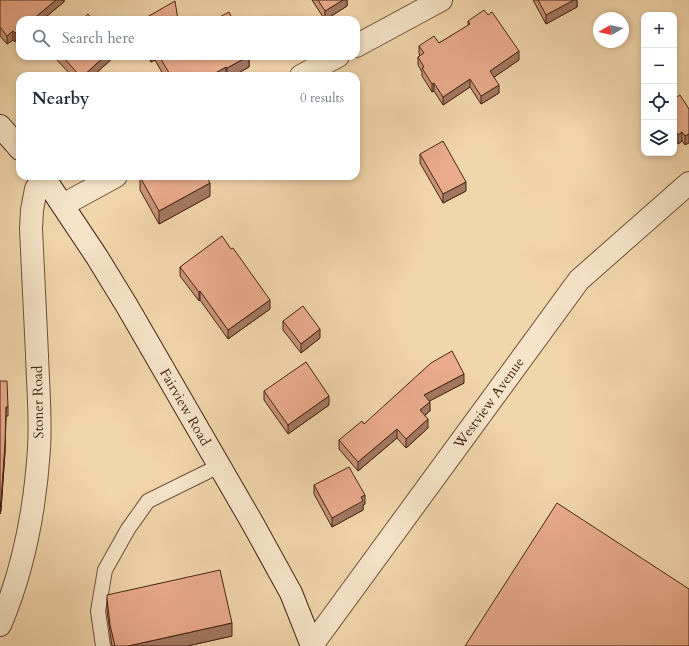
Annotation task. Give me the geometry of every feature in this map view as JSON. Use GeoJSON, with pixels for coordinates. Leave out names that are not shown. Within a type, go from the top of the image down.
{"type":"FeatureCollection","features":[{"type":"Feature","properties":{"kind":"street"},"geometry":{"type":"LineString","coordinates":[[360,44],[441,0]]}},
{"type":"Feature","properties":{"kind":"street"},"geometry":{"type":"LineString","coordinates":[[308,72],[331,60]]}},
{"type":"Feature","properties":{"kind":"street"},"geometry":{"type":"LineString","coordinates":[[0,126],[16,144]]}},
{"type":"Feature","properties":{"kind":"street","name":"Stoner Road"},"geometry":{"type":"LineString","coordinates":[[0,625],[19,576],[27,544],[35,493],[39,448],[39,404],[31,229],[32,210],[36,189],[41,180]]}},
{"type":"Feature","properties":{"kind":"street","name":"Fairview Road"},"geometry":{"type":"LineString","coordinates":[[45,180],[97,257],[127,306],[253,524],[291,593],[312,645]]}},
{"type":"Feature","properties":{"kind":"street"},"geometry":{"type":"LineString","coordinates":[[63,205],[109,180]]}},
{"type":"Feature","properties":{"kind":"street","name":"Westview Avenue"},"geometry":{"type":"LineString","coordinates":[[312,645],[579,280],[689,183]]}},
{"type":"Feature","properties":{"kind":"lane"},"geometry":{"type":"LineString","coordinates":[[103,646],[98,611],[105,570],[128,529],[148,501],[219,466]]}},
{"type":"Feature","properties":{"kind":"building"},"geometry":{"type":"Polygon","coordinates":[[[0,0],[56,0],[37,16],[16,16],[15,33],[13,31],[7,36],[0,27],[0,0]]]}},
{"type":"Feature","properties":{"kind":"building"},"geometry":{"type":"Polygon","coordinates":[[[318,0],[343,0],[325,11],[318,0]]]}},
{"type":"Feature","properties":{"kind":"building"},"geometry":{"type":"Polygon","coordinates":[[[538,0],[574,0],[546,15],[538,0]]]}},
{"type":"Feature","properties":{"kind":"building"},"geometry":{"type":"Polygon","coordinates":[[[175,1],[177,16],[149,16],[175,1]]]}},
{"type":"Feature","properties":{"kind":"building"},"geometry":{"type":"Polygon","coordinates":[[[484,10],[488,15],[492,12],[519,51],[490,71],[499,85],[481,96],[470,79],[443,97],[434,83],[432,84],[422,68],[424,67],[418,57],[424,53],[419,46],[434,36],[439,43],[470,24],[468,21],[484,10]]]}},
{"type":"Feature","properties":{"kind":"building"},"geometry":{"type":"Polygon","coordinates":[[[229,12],[231,16],[222,16],[229,12]]]}},
{"type":"Feature","properties":{"kind":"building"},"geometry":{"type":"Polygon","coordinates":[[[66,60],[101,60],[87,72],[76,72],[66,60]]]}},
{"type":"Feature","properties":{"kind":"building"},"geometry":{"type":"Polygon","coordinates":[[[161,60],[242,60],[217,72],[169,72],[161,60]]]}},
{"type":"Feature","properties":{"kind":"building"},"geometry":{"type":"Polygon","coordinates":[[[680,95],[689,109],[689,134],[685,136],[682,132],[678,135],[677,133],[677,97],[680,95]]]}},
{"type":"Feature","properties":{"kind":"building"},"geometry":{"type":"Polygon","coordinates":[[[443,141],[466,182],[443,194],[420,154],[443,141]]]}},
{"type":"Feature","properties":{"kind":"building"},"geometry":{"type":"Polygon","coordinates":[[[142,180],[208,180],[210,183],[159,211],[142,180]]]}},
{"type":"Feature","properties":{"kind":"building"},"geometry":{"type":"Polygon","coordinates":[[[222,236],[231,249],[233,248],[270,300],[228,330],[200,291],[199,292],[180,267],[222,236]]]}},
{"type":"Feature","properties":{"kind":"building"},"geometry":{"type":"Polygon","coordinates":[[[303,306],[320,329],[301,344],[283,321],[303,306]]]}},
{"type":"Feature","properties":{"kind":"building"},"geometry":{"type":"Polygon","coordinates":[[[452,351],[464,374],[424,395],[430,402],[420,410],[428,419],[406,439],[397,429],[358,462],[339,440],[362,421],[364,424],[431,363],[452,351]]]}},
{"type":"Feature","properties":{"kind":"building"},"geometry":{"type":"Polygon","coordinates":[[[306,362],[329,396],[288,425],[264,391],[306,362]]]}},
{"type":"Feature","properties":{"kind":"building"},"geometry":{"type":"Polygon","coordinates":[[[0,381],[7,381],[8,407],[6,407],[5,443],[0,504],[0,381]]]}},
{"type":"Feature","properties":{"kind":"building"},"geometry":{"type":"Polygon","coordinates":[[[349,467],[365,495],[361,497],[363,501],[332,518],[314,485],[349,467]]]}},
{"type":"Feature","properties":{"kind":"building"},"geometry":{"type":"Polygon","coordinates":[[[557,503],[689,589],[689,646],[465,646],[557,503]]]}},
{"type":"Feature","properties":{"kind":"building"},"geometry":{"type":"Polygon","coordinates":[[[220,570],[232,623],[128,646],[115,646],[110,625],[107,595],[220,570]]]}}]}
